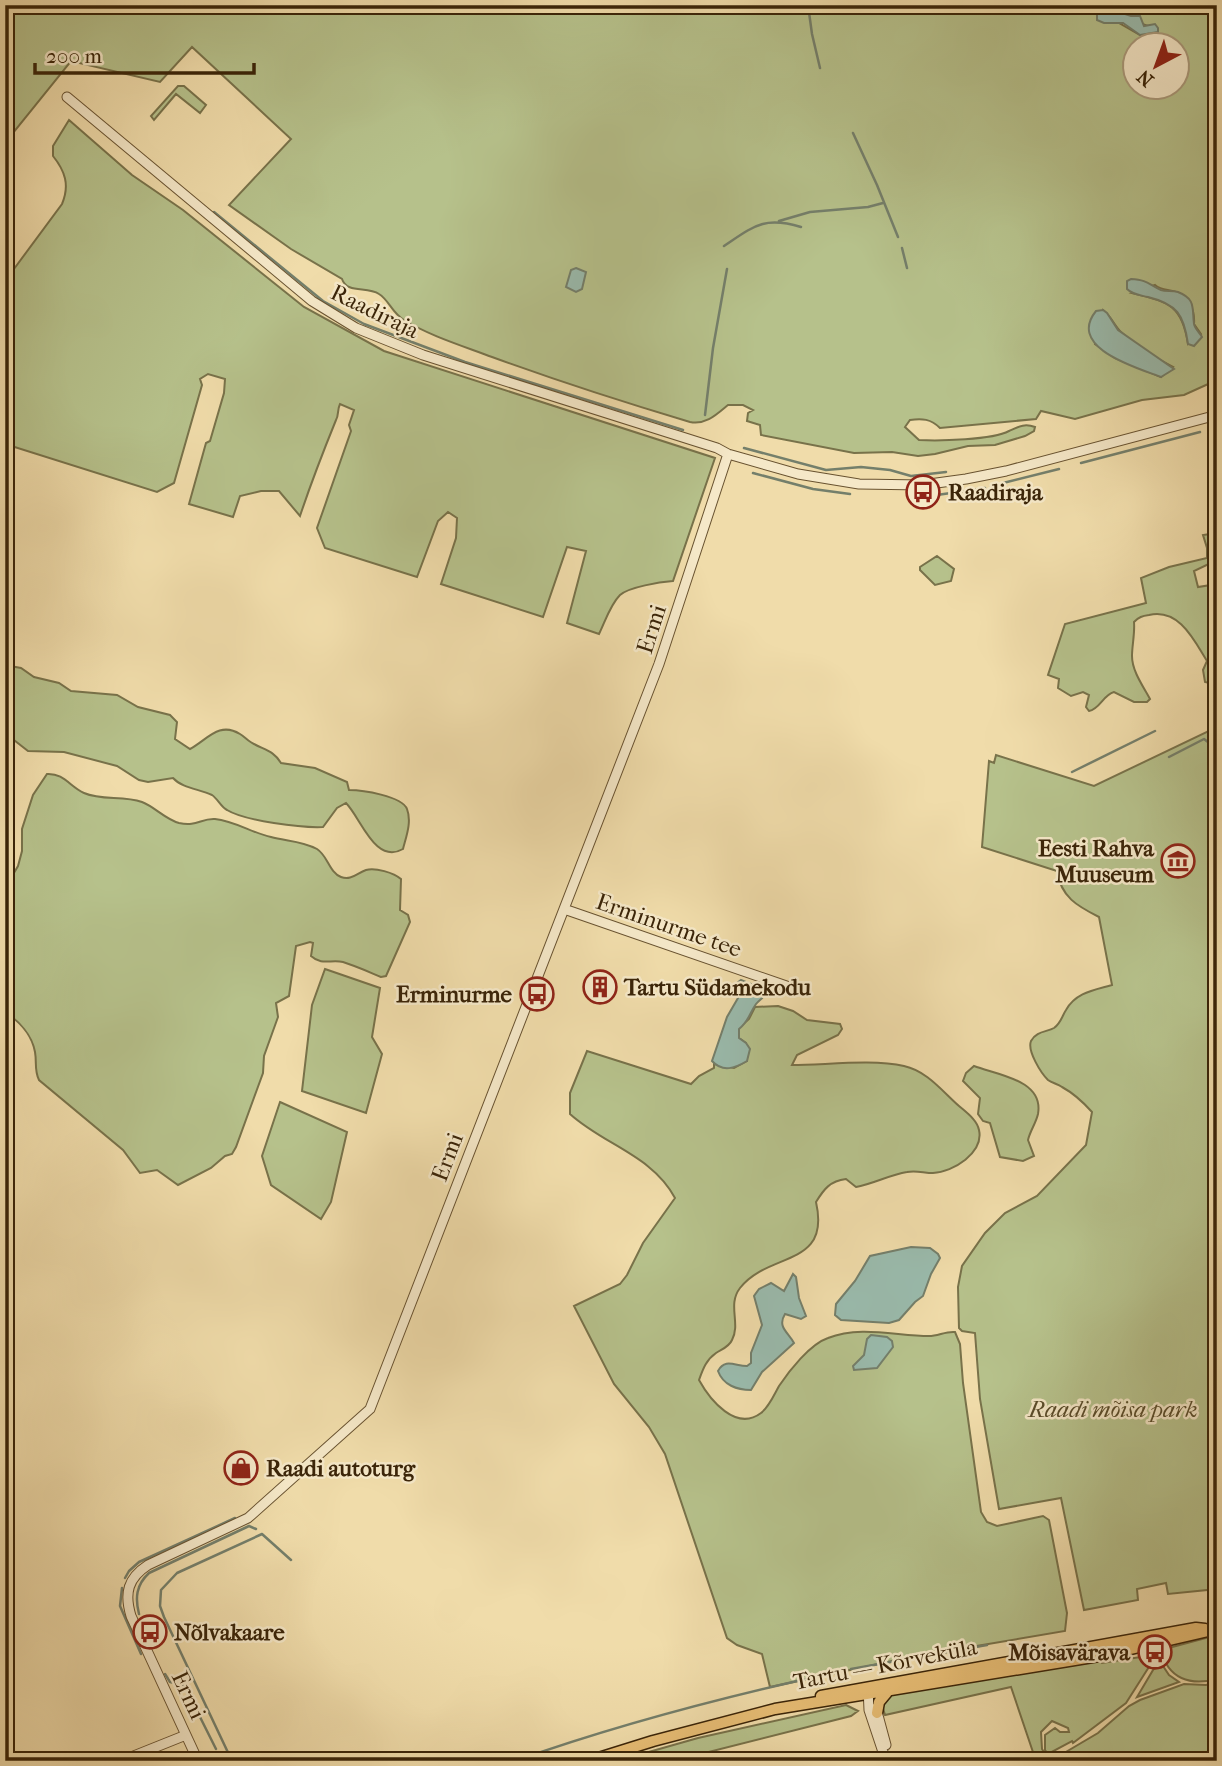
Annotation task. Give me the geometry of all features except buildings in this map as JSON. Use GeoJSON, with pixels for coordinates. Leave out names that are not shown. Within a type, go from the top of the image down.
{"type":"FeatureCollection","features":[{"type":"Feature","properties":{"kind":"main road","name":"Tartu — Kõrveküla"},"geometry":{"type":"LineString","coordinates":[[589,1761],[775,1709],[1196,1628],[1214,1630]]}},
{"type":"Feature","properties":{"kind":"main road","name":"Tartu — Kõrveküla"},"geometry":{"type":"LineString","coordinates":[[868,1690],[889,1690],[1077,1660],[1214,1630]]}},
{"type":"Feature","properties":{"kind":"main road"},"geometry":{"type":"LineString","coordinates":[[877,1713],[879,1702],[889,1690]]}},
{"type":"Feature","properties":{"kind":"street","name":"Raadiraja"},"geometry":{"type":"LineString","coordinates":[[67,97],[302,293],[348,323],[423,355],[728,454],[798,474],[859,484],[922,485],[966,479],[1006,471],[1217,415]]}},
{"type":"Feature","properties":{"kind":"street","name":"Ermi"},"geometry":{"type":"LineString","coordinates":[[198,1761],[131,1616],[127,1595],[129,1584],[139,1571],[148,1565],[248,1518],[370,1409],[659,664],[728,454]]}},
{"type":"Feature","properties":{"kind":"street","name":"Erminurme tee"},"geometry":{"type":"LineString","coordinates":[[564,909],[801,991]]}},
{"type":"Feature","properties":{"kind":"street"},"geometry":{"type":"LineString","coordinates":[[868,1690],[877,1713],[888,1761]]}},
{"type":"Feature","properties":{"kind":"street"},"geometry":{"type":"LineString","coordinates":[[868,1690],[869,1710],[888,1761]]}},
{"type":"Feature","properties":{"kind":"street"},"geometry":{"type":"LineString","coordinates":[[121,1761],[186,1735]]}},
{"type":"Feature","properties":{"kind":"green space"},"geometry":{"type":"Polygon","coordinates":[[[5,5],[1207,5],[1217,60],[1217,380],[1184,395],[1142,400],[1075,419],[1041,411],[1036,419],[940,428],[926,420],[910,420],[905,427],[919,440],[978,438],[1001,434],[1021,426],[1035,427],[1034,431],[1025,436],[995,445],[968,446],[918,456],[892,452],[854,453],[761,435],[760,425],[747,421],[748,413],[753,410],[743,405],[728,405],[706,421],[690,422],[541,374],[458,345],[414,326],[400,317],[379,294],[348,287],[342,279],[291,249],[229,205],[291,139],[192,47],[160,82],[71,61],[5,143],[5,5]],[[1155,285],[1132,293],[1155,299],[1171,307],[1182,320],[1188,344],[1201,334],[1194,324],[1191,305],[1181,294],[1155,285]],[[1103,310],[1095,344],[1115,358],[1161,377],[1173,367],[1127,337],[1103,310]]]}},
{"type":"Feature","properties":{"kind":"green space"},"geometry":{"type":"Polygon","coordinates":[[[178,86],[184,86],[206,105],[200,113],[176,94],[154,120],[151,116],[178,86]]]}},
{"type":"Feature","properties":{"kind":"green space"},"geometry":{"type":"Polygon","coordinates":[[[69,120],[132,175],[183,210],[304,307],[384,351],[715,458],[673,581],[624,592],[616,599],[599,634],[567,623],[586,551],[567,547],[543,617],[441,584],[456,538],[457,518],[448,512],[438,521],[417,577],[325,548],[317,528],[351,431],[349,425],[354,410],[340,404],[300,516],[279,491],[261,491],[240,496],[233,517],[189,504],[206,443],[210,441],[224,393],[225,379],[208,374],[200,379],[202,385],[174,483],[157,492],[5,444],[5,269],[11,273],[62,204],[66,191],[65,178],[53,156],[53,146],[69,120]]]}},
{"type":"Feature","properties":{"kind":"green space"},"geometry":{"type":"Polygon","coordinates":[[[1217,533],[1217,560],[1194,571],[1198,587],[1217,584],[1217,685],[1205,682],[1203,670],[1207,661],[1191,635],[1177,621],[1160,614],[1142,616],[1134,622],[1132,662],[1150,699],[1147,702],[1134,702],[1114,692],[1089,711],[1086,707],[1089,695],[1083,692],[1071,696],[1058,688],[1059,679],[1048,675],[1065,624],[1146,603],[1141,578],[1169,567],[1207,558],[1203,535],[1217,533]]]}},
{"type":"Feature","properties":{"kind":"green space"},"geometry":{"type":"Polygon","coordinates":[[[937,556],[954,569],[951,581],[935,585],[920,567],[937,556]]]}},
{"type":"Feature","properties":{"kind":"green space"},"geometry":{"type":"Polygon","coordinates":[[[10,666],[21,668],[34,677],[59,683],[71,691],[117,695],[138,707],[170,715],[177,722],[175,739],[190,749],[214,733],[233,731],[272,753],[281,763],[315,768],[347,782],[349,790],[390,797],[404,804],[407,809],[408,829],[403,849],[384,851],[370,838],[346,803],[337,808],[323,827],[274,823],[235,814],[225,809],[212,795],[186,786],[173,778],[148,782],[139,780],[117,766],[64,752],[28,751],[5,733],[5,669],[10,666]]]}},
{"type":"Feature","properties":{"kind":"green space","name":"Raadi mõisa park"},"geometry":{"type":"Polygon","coordinates":[[[1217,727],[1217,1589],[1168,1594],[1166,1583],[1137,1589],[1138,1600],[1084,1610],[1061,1498],[999,1509],[980,1399],[975,1333],[959,1328],[958,1287],[962,1266],[985,1233],[1005,1213],[1037,1196],[1086,1145],[1092,1112],[1070,1092],[1048,1080],[1035,1062],[1030,1045],[1036,1035],[1060,1022],[1075,999],[1112,985],[1099,917],[1071,900],[1062,888],[1057,871],[982,847],[989,761],[994,763],[996,755],[1094,786],[1217,727]]]}},
{"type":"Feature","properties":{"kind":"green space"},"geometry":{"type":"Polygon","coordinates":[[[47,774],[58,776],[91,795],[142,802],[179,823],[222,820],[264,835],[306,844],[321,852],[334,872],[341,877],[351,877],[374,869],[401,879],[400,910],[408,915],[410,922],[386,976],[381,977],[339,961],[323,962],[315,959],[311,956],[313,943],[310,942],[296,946],[289,996],[276,1003],[278,1017],[264,1056],[263,1073],[236,1147],[232,1154],[225,1156],[211,1168],[178,1185],[157,1170],[140,1173],[123,1150],[39,1080],[35,1052],[28,1034],[5,1012],[5,888],[18,866],[22,851],[22,829],[33,795],[47,774]]]}},
{"type":"Feature","properties":{"kind":"green space"},"geometry":{"type":"Polygon","coordinates":[[[325,969],[380,988],[372,1037],[382,1054],[366,1113],[302,1091],[312,1005],[325,969]]]}},
{"type":"Feature","properties":{"kind":"green space"},"geometry":{"type":"Polygon","coordinates":[[[778,1006],[807,1020],[840,1024],[842,1029],[838,1035],[797,1055],[792,1065],[878,1063],[904,1066],[920,1072],[971,1117],[978,1126],[979,1138],[977,1146],[965,1160],[941,1172],[907,1172],[856,1187],[846,1179],[828,1186],[816,1202],[818,1223],[815,1238],[794,1256],[752,1276],[740,1288],[734,1307],[735,1327],[732,1340],[710,1359],[699,1380],[725,1411],[742,1419],[752,1418],[766,1408],[800,1359],[828,1338],[853,1332],[929,1336],[955,1332],[960,1344],[981,1512],[987,1522],[997,1526],[1043,1516],[1049,1520],[1067,1613],[1065,1631],[911,1657],[770,1687],[762,1654],[737,1645],[727,1638],[665,1454],[649,1427],[614,1384],[574,1306],[620,1284],[643,1243],[675,1198],[654,1171],[570,1114],[570,1093],[587,1051],[691,1084],[714,1068],[714,1064],[734,1068],[747,1061],[746,1043],[739,1038],[739,1028],[749,1019],[755,1007],[778,1006]]]}},
{"type":"Feature","properties":{"kind":"green space"},"geometry":{"type":"Polygon","coordinates":[[[974,1066],[1006,1076],[1027,1086],[1034,1093],[1038,1114],[1028,1140],[1034,1156],[1023,1161],[1000,1157],[990,1123],[983,1121],[978,1114],[980,1098],[963,1081],[966,1073],[974,1066]]]}},
{"type":"Feature","properties":{"kind":"green space"},"geometry":{"type":"Polygon","coordinates":[[[280,1102],[347,1132],[331,1202],[321,1219],[271,1185],[262,1156],[280,1102]]]}},
{"type":"Feature","properties":{"kind":"green space"},"geometry":{"type":"Polygon","coordinates":[[[1217,1635],[1217,1679],[1189,1681],[1175,1674],[1164,1660],[1161,1650],[1217,1635]]]}},
{"type":"Feature","properties":{"kind":"green space"},"geometry":{"type":"Polygon","coordinates":[[[1147,1656],[1154,1659],[1126,1703],[1073,1743],[1072,1741],[1048,1754],[1045,1750],[1045,1735],[1055,1728],[1060,1732],[1069,1732],[1068,1728],[1052,1721],[1041,1732],[1042,1749],[1047,1757],[1036,1761],[1011,1687],[885,1715],[882,1705],[892,1694],[1147,1656]]]}},
{"type":"Feature","properties":{"kind":"green space"},"geometry":{"type":"Polygon","coordinates":[[[1159,1660],[1169,1675],[1179,1682],[1137,1697],[1159,1660]]]}},
{"type":"Feature","properties":{"kind":"green space"},"geometry":{"type":"Polygon","coordinates":[[[1217,1682],[1217,1761],[1078,1761],[1075,1754],[1054,1761],[1098,1733],[1140,1700],[1184,1684],[1206,1685],[1217,1682]]]}},
{"type":"Feature","properties":{"kind":"green space"},"geometry":{"type":"Polygon","coordinates":[[[846,1705],[858,1711],[851,1716],[673,1761],[617,1761],[698,1738],[846,1705]]]}},
{"type":"Feature","properties":{"kind":"shaded area"},"geometry":{"type":"Polygon","coordinates":[[[1116,11],[1140,16],[1144,26],[1155,24],[1158,32],[1136,32],[1123,23],[1104,23],[1097,20],[1097,14],[1116,11]]]}},
{"type":"Feature","properties":{"kind":"shaded area"},"geometry":{"type":"Polygon","coordinates":[[[576,268],[586,272],[582,289],[576,292],[566,287],[571,270],[576,268]]]}},
{"type":"Feature","properties":{"kind":"shaded area"},"geometry":{"type":"Polygon","coordinates":[[[1127,281],[1145,281],[1163,291],[1178,292],[1188,298],[1192,305],[1195,326],[1202,337],[1194,346],[1188,344],[1184,325],[1177,312],[1166,303],[1129,291],[1127,281]]]}},
{"type":"Feature","properties":{"kind":"shaded area"},"geometry":{"type":"Polygon","coordinates":[[[1103,310],[1118,330],[1174,369],[1161,377],[1122,362],[1097,346],[1090,336],[1089,324],[1096,311],[1103,310]]]}},
{"type":"Feature","properties":{"kind":"shaded area"},"geometry":{"type":"Polygon","coordinates":[[[741,980],[768,991],[739,1029],[739,1038],[750,1049],[747,1061],[734,1067],[720,1067],[712,1061],[727,1017],[738,998],[737,983],[741,980]]]}},
{"type":"Feature","properties":{"kind":"shaded area"},"geometry":{"type":"Polygon","coordinates":[[[911,1247],[930,1248],[940,1258],[923,1296],[899,1320],[889,1323],[841,1320],[835,1315],[836,1304],[855,1281],[870,1256],[911,1247]]]}},
{"type":"Feature","properties":{"kind":"shaded area"},"geometry":{"type":"Polygon","coordinates":[[[793,1274],[806,1316],[801,1319],[785,1314],[783,1326],[794,1343],[762,1372],[751,1390],[731,1386],[723,1380],[718,1371],[727,1364],[747,1366],[751,1363],[751,1353],[762,1325],[754,1296],[759,1289],[771,1283],[784,1291],[793,1274]]]}},
{"type":"Feature","properties":{"kind":"shaded area"},"geometry":{"type":"Polygon","coordinates":[[[871,1335],[887,1337],[892,1341],[893,1347],[877,1368],[854,1370],[853,1366],[864,1355],[867,1339],[871,1335]]]}},
{"type":"Feature","properties":{"kind":"waterway"},"geometry":{"type":"LineString","coordinates":[[808,5],[820,68]]}},
{"type":"Feature","properties":{"kind":"waterway"},"geometry":{"type":"LineString","coordinates":[[853,133],[898,237]]}},
{"type":"Feature","properties":{"kind":"waterway"},"geometry":{"type":"LineString","coordinates":[[779,221],[810,212],[868,207],[883,203]]}},
{"type":"Feature","properties":{"kind":"waterway"},"geometry":{"type":"LineString","coordinates":[[214,212],[323,301],[364,324],[465,362],[683,430]]}},
{"type":"Feature","properties":{"kind":"waterway"},"geometry":{"type":"LineString","coordinates":[[724,246],[752,228],[768,223],[801,227]]}},
{"type":"Feature","properties":{"kind":"waterway"},"geometry":{"type":"LineString","coordinates":[[902,248],[907,268]]}},
{"type":"Feature","properties":{"kind":"waterway"},"geometry":{"type":"LineString","coordinates":[[705,415],[727,269]]}},
{"type":"Feature","properties":{"kind":"waterway"},"geometry":{"type":"LineString","coordinates":[[1081,463],[1200,432]]}},
{"type":"Feature","properties":{"kind":"waterway"},"geometry":{"type":"LineString","coordinates":[[744,448],[826,470],[861,467],[890,470],[911,476],[946,472]]}},
{"type":"Feature","properties":{"kind":"waterway"},"geometry":{"type":"LineString","coordinates":[[1003,483],[1059,469]]}},
{"type":"Feature","properties":{"kind":"waterway"},"geometry":{"type":"LineString","coordinates":[[753,473],[813,489],[850,494]]}},
{"type":"Feature","properties":{"kind":"waterway"},"geometry":{"type":"LineString","coordinates":[[937,495],[985,488]]}},
{"type":"Feature","properties":{"kind":"waterway"},"geometry":{"type":"LineString","coordinates":[[1072,772],[1155,731]]}},
{"type":"Feature","properties":{"kind":"waterway"},"geometry":{"type":"LineString","coordinates":[[1169,757],[1204,739],[1217,749]]}},
{"type":"Feature","properties":{"kind":"waterway"},"geometry":{"type":"LineString","coordinates":[[125,1578],[139,1562],[235,1518]]}},
{"type":"Feature","properties":{"kind":"waterway"},"geometry":{"type":"LineString","coordinates":[[139,1614],[138,1592],[141,1582],[149,1573],[249,1526],[256,1529]]}},
{"type":"Feature","properties":{"kind":"waterway"},"geometry":{"type":"LineString","coordinates":[[232,1761],[164,1617],[160,1606],[161,1590],[177,1573],[262,1534],[291,1560]]}},
{"type":"Feature","properties":{"kind":"waterway"},"geometry":{"type":"LineString","coordinates":[[122,1588],[120,1606],[141,1654]]}},
{"type":"Feature","properties":{"kind":"waterway"},"geometry":{"type":"LineString","coordinates":[[851,1669],[987,1645]]}},
{"type":"Feature","properties":{"kind":"waterway"},"geometry":{"type":"LineString","coordinates":[[515,1761],[677,1711],[842,1671]]}},
{"type":"Feature","properties":{"kind":"waterway"},"geometry":{"type":"LineString","coordinates":[[165,1674],[170,1682],[184,1685],[216,1749]]}},
{"type":"Feature","properties":{"kind":"place","name":"Raadiraja"},"geometry":{"type":"Point","coordinates":[923,492]}},
{"type":"Feature","properties":{"kind":"place","name":"Eesti Rahva Muuseum"},"geometry":{"type":"Point","coordinates":[1178,861]}},
{"type":"Feature","properties":{"kind":"place","name":"Tartu Südamekodu"},"geometry":{"type":"Point","coordinates":[600,987]}},
{"type":"Feature","properties":{"kind":"place","name":"Erminurme"},"geometry":{"type":"Point","coordinates":[537,994]}},
{"type":"Feature","properties":{"kind":"place","name":"Raadi autoturg"},"geometry":{"type":"Point","coordinates":[241,1468]}},
{"type":"Feature","properties":{"kind":"place","name":"Nõlvakaare"},"geometry":{"type":"Point","coordinates":[150,1632]}},
{"type":"Feature","properties":{"kind":"place","name":"Mõisavärava"},"geometry":{"type":"Point","coordinates":[1155,1652]}}]}
